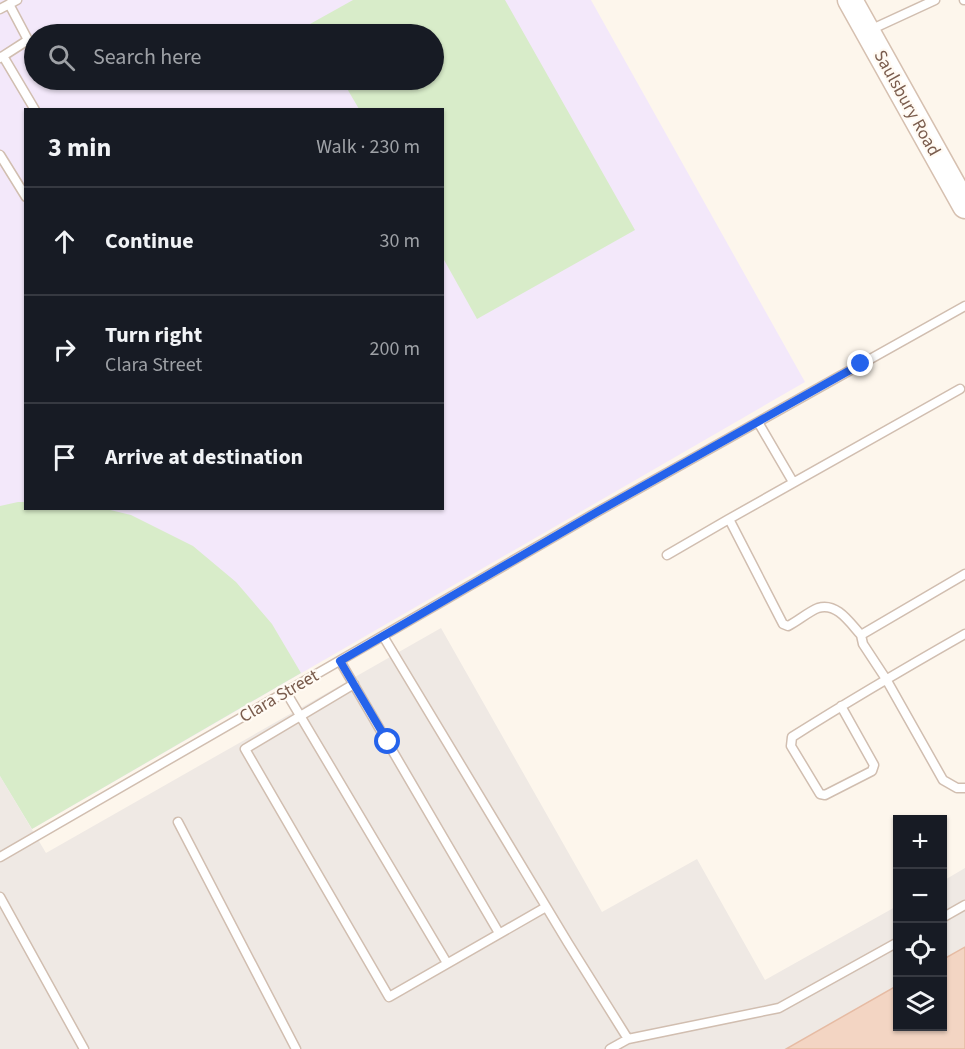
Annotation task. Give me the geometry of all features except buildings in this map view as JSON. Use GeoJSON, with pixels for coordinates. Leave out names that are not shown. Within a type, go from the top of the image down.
{"type":"FeatureCollection","features":[{"type":"Feature","properties":{"kind":"main road","name":"Saulsbury Road"},"geometry":{"type":"LineString","coordinates":[[850,0],[965,206]]}},
{"type":"Feature","properties":{"kind":"lane"},"geometry":{"type":"LineString","coordinates":[[867,31],[935,0]]}},
{"type":"Feature","properties":{"kind":"lane"},"geometry":{"type":"LineString","coordinates":[[0,9],[13,2],[24,30]]}},
{"type":"Feature","properties":{"kind":"lane"},"geometry":{"type":"LineString","coordinates":[[24,43],[2,57],[34,108]]}},
{"type":"Feature","properties":{"kind":"lane"},"geometry":{"type":"LineString","coordinates":[[0,155],[24,194]]}},
{"type":"Feature","properties":{"kind":"lane","name":"Clara Street"},"geometry":{"type":"LineString","coordinates":[[0,857],[383,636],[965,306]]}},
{"type":"Feature","properties":{"kind":"lane"},"geometry":{"type":"LineString","coordinates":[[667,555],[960,389]]}},
{"type":"Feature","properties":{"kind":"lane"},"geometry":{"type":"LineString","coordinates":[[758,422],[794,482]]}},
{"type":"Feature","properties":{"kind":"lane"},"geometry":{"type":"LineString","coordinates":[[729,519],[783,624],[788,626],[819,608],[831,607],[840,612],[861,635],[863,644],[886,679],[943,780],[957,788],[965,788]]}},
{"type":"Feature","properties":{"kind":"lane"},"geometry":{"type":"LineString","coordinates":[[861,635],[965,574]]}},
{"type":"Feature","properties":{"kind":"lane"},"geometry":{"type":"LineString","coordinates":[[841,706],[874,765],[872,771],[825,795],[820,794],[791,746],[792,736],[841,706],[886,679],[965,633]]}},
{"type":"Feature","properties":{"kind":"lane"},"geometry":{"type":"LineString","coordinates":[[383,636],[628,1040]]}},
{"type":"Feature","properties":{"kind":"lane"},"geometry":{"type":"LineString","coordinates":[[340,661],[500,933]]}},
{"type":"Feature","properties":{"kind":"lane"},"geometry":{"type":"LineString","coordinates":[[354,684],[245,749],[389,997],[546,907]]}},
{"type":"Feature","properties":{"kind":"lane"},"geometry":{"type":"LineString","coordinates":[[286,692],[447,963]]}},
{"type":"Feature","properties":{"kind":"lane"},"geometry":{"type":"LineString","coordinates":[[178,822],[296,1049]]}},
{"type":"Feature","properties":{"kind":"lane"},"geometry":{"type":"LineString","coordinates":[[0,897],[84,1049]]}},
{"type":"Feature","properties":{"kind":"lane"},"geometry":{"type":"LineString","coordinates":[[947,915],[965,905]]}},
{"type":"Feature","properties":{"kind":"lane"},"geometry":{"type":"LineString","coordinates":[[610,1049],[628,1040],[779,1008],[893,944]]}},
{"type":"Feature","properties":{"kind":"shaded area"},"geometry":{"type":"Polygon","coordinates":[[[0,0],[591,0],[805,382],[32,829],[0,776],[0,0]]]}},
{"type":"Feature","properties":{"kind":"shaded area"},"geometry":{"type":"Polygon","coordinates":[[[441,628],[602,912],[697,859],[765,980],[893,908],[893,1031],[947,1031],[947,879],[965,868],[965,1049],[0,1049],[0,776],[46,853],[441,628]]]}},
{"type":"Feature","properties":{"kind":"green space"},"geometry":{"type":"Polygon","coordinates":[[[353,0],[505,0],[635,230],[477,319],[444,260],[444,108],[358,108],[348,90],[444,90],[444,24],[310,24],[353,0]]]}},
{"type":"Feature","properties":{"kind":"green space"},"geometry":{"type":"Polygon","coordinates":[[[24,502],[24,510],[110,510],[131,515],[193,546],[236,582],[272,624],[301,673],[32,829],[0,776],[0,506],[24,502]]]}},
{"type":"Feature","properties":{"kind":"route"},"geometry":{"type":"LineString","coordinates":[[388,742],[340,661],[597,512],[861,364]]}}]}
